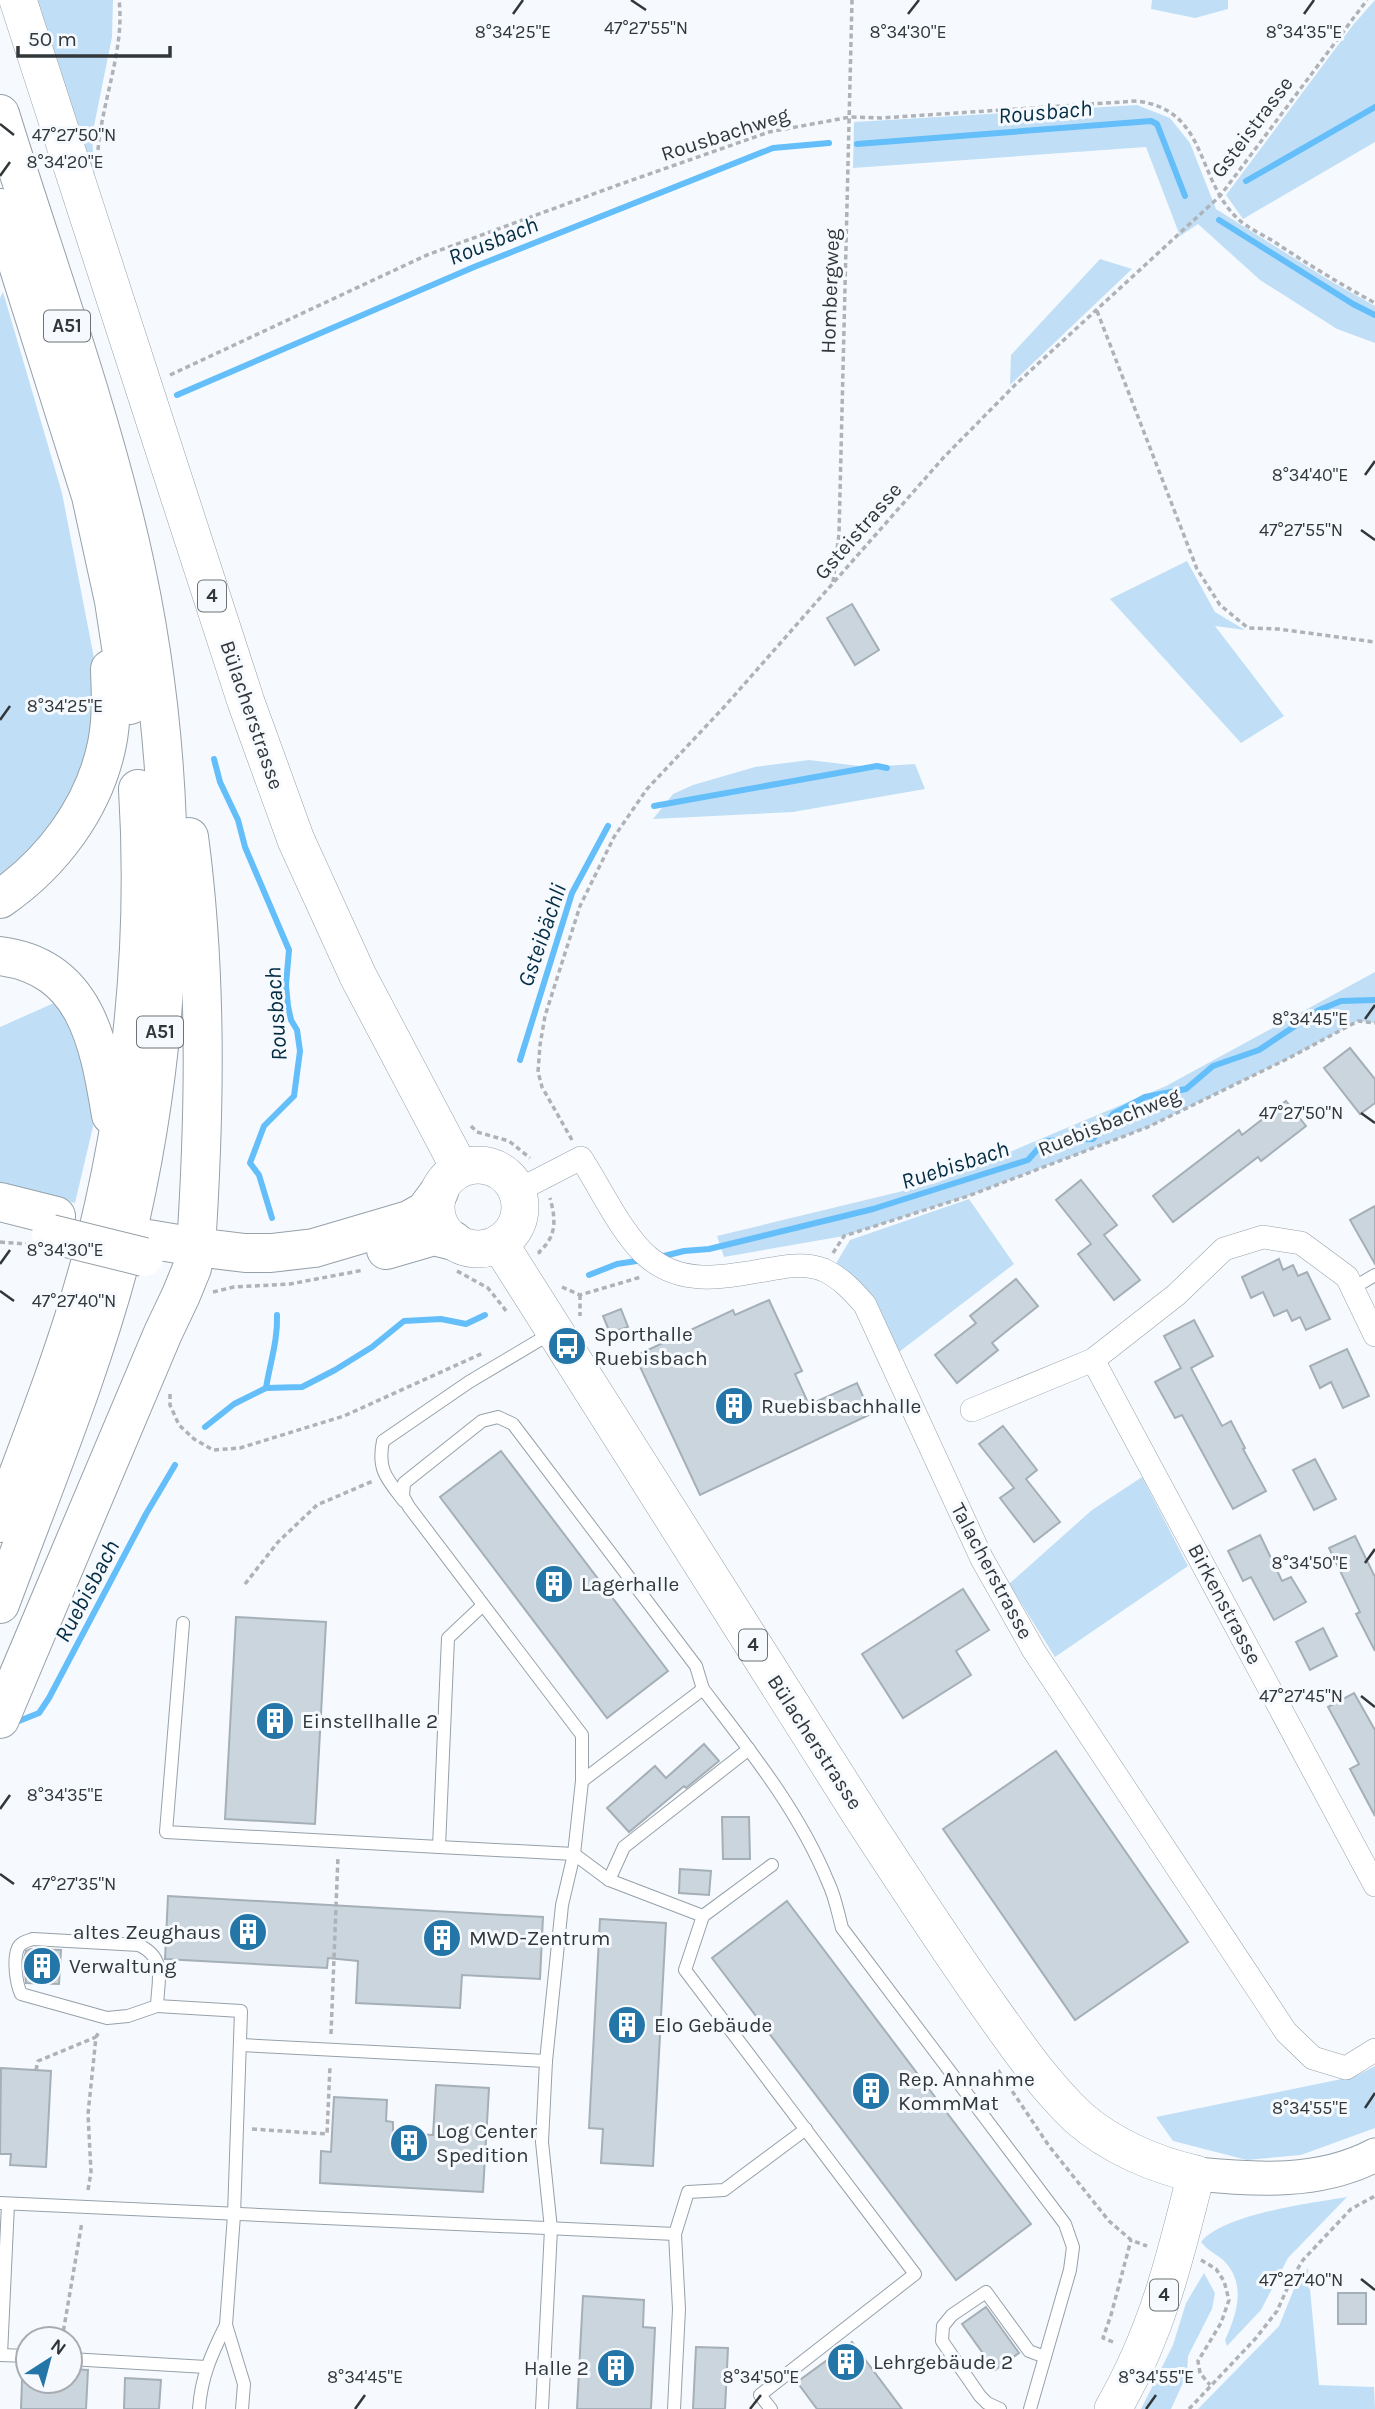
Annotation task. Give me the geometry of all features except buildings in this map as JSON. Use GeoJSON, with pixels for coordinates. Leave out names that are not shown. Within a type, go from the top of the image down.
{"type":"FeatureCollection","features":[{"type":"Feature","properties":{"kind":"highway","name":"A51"},"geometry":{"type":"LineString","coordinates":[[0,114],[100,430],[116,546],[140,820],[138,979],[126,1088],[116,1147],[103,1210],[75,1313],[0,1523]]}},
{"type":"Feature","properties":{"kind":"highway","name":"A51"},"geometry":{"type":"LineString","coordinates":[[0,208],[74,437],[116,546],[150,648],[166,807],[167,929],[159,1049],[144,1150],[124,1243],[109,1302],[74,1407],[0,1604]]}},
{"type":"Feature","properties":{"kind":"highway"},"geometry":{"type":"LineString","coordinates":[[0,900],[35,871],[59,845],[79,815],[102,762],[111,710],[116,546]]}},
{"type":"Feature","properties":{"kind":"highway"},"geometry":{"type":"LineString","coordinates":[[0,1719],[163,1333],[198,1270],[203,1017],[198,919],[190,841],[167,699],[144,589],[116,546]]}},
{"type":"Feature","properties":{"kind":"highway"},"geometry":{"type":"LineString","coordinates":[[0,956],[20,961],[51,976],[65,987],[83,1010],[100,1053],[116,1147]]}},
{"type":"Feature","properties":{"kind":"highway"},"geometry":{"type":"LineString","coordinates":[[198,1270],[245,1253],[314,1248],[409,1220],[425,1211],[449,1181]]}},
{"type":"Feature","properties":{"kind":"highway"},"geometry":{"type":"LineString","coordinates":[[0,1202],[54,1225],[146,1248],[198,1270],[253,1275],[311,1270],[425,1238],[443,1237],[452,1255]]}},
{"type":"Feature","properties":{"kind":"highway"},"geometry":{"type":"LineString","coordinates":[[0,1222],[54,1225]]}},
{"type":"Feature","properties":{"kind":"main road","name":"Bülacherstrasse"},"geometry":{"type":"LineString","coordinates":[[18,0],[246,702],[296,840],[449,1181]]}},
{"type":"Feature","properties":{"kind":"main road"},"geometry":{"type":"LineString","coordinates":[[482,1165],[493,1168],[534,1195],[519,1201],[517,1221],[507,1237],[499,1243],[476,1249],[464,1247],[452,1255],[437,1213],[449,1181],[482,1165]]}},
{"type":"Feature","properties":{"kind":"main road","name":"Bülacherstrasse"},"geometry":{"type":"LineString","coordinates":[[499,1243],[568,1324],[759,1654],[923,1911],[1014,2042],[1051,2090],[1082,2120],[1144,2157],[1170,2168],[1196,2174]]}},
{"type":"Feature","properties":{"kind":"main road"},"geometry":{"type":"LineString","coordinates":[[1196,2174],[1274,2179],[1331,2172],[1375,2155]]}},
{"type":"Feature","properties":{"kind":"main road","name":"4"},"geometry":{"type":"LineString","coordinates":[[1113,2409],[1138,2364],[1161,2306],[1196,2174]]}},
{"type":"Feature","properties":{"kind":"street"},"geometry":{"type":"LineString","coordinates":[[534,1195],[582,1158]]}},
{"type":"Feature","properties":{"kind":"street","name":"Talacherstrasse"},"geometry":{"type":"LineString","coordinates":[[582,1158],[634,1242],[648,1257],[667,1270],[703,1279],[797,1265],[823,1270],[848,1285],[865,1305],[982,1559],[1034,1651],[1286,2032],[1313,2058],[1346,2068],[1375,2050]]}},
{"type":"Feature","properties":{"kind":"street"},"geometry":{"type":"LineString","coordinates":[[972,1410],[1093,1360],[1176,1295],[1224,1248],[1263,1237],[1301,1243],[1347,1277],[1375,1335]]}},
{"type":"Feature","properties":{"kind":"street","name":"Birkenstrasse"},"geometry":{"type":"LineString","coordinates":[[1093,1360],[1375,1885]]}},
{"type":"Feature","properties":{"kind":"lane"},"geometry":{"type":"LineString","coordinates":[[1353,1288],[1375,1275]]}},
{"type":"Feature","properties":{"kind":"lane"},"geometry":{"type":"LineString","coordinates":[[542,2409],[551,2229],[542,2142],[546,2061],[562,1905],[574,1854],[582,1781],[582,1735],[384,1475],[379,1458],[383,1441],[469,1382],[568,1324]]}},
{"type":"Feature","properties":{"kind":"lane"},"geometry":{"type":"LineString","coordinates":[[409,1507],[403,1496],[404,1483],[415,1473],[482,1421],[498,1417],[513,1424],[696,1666],[703,1689],[748,1748],[812,1850],[829,1882],[842,1928],[1065,2224],[1073,2247],[1070,2270],[1030,2409]]}},
{"type":"Feature","properties":{"kind":"lane"},"geometry":{"type":"LineString","coordinates":[[439,1847],[448,1638],[482,1606]]}},
{"type":"Feature","properties":{"kind":"lane"},"geometry":{"type":"LineString","coordinates":[[183,1623],[166,1832],[574,1854],[609,1880],[703,1916]]}},
{"type":"Feature","properties":{"kind":"lane"},"geometry":{"type":"LineString","coordinates":[[582,1781],[703,1689]]}},
{"type":"Feature","properties":{"kind":"lane"},"geometry":{"type":"LineString","coordinates":[[609,1880],[624,1847],[748,1748]]}},
{"type":"Feature","properties":{"kind":"lane"},"geometry":{"type":"LineString","coordinates":[[771,2409],[760,2395],[915,2274],[685,1970],[703,1916],[772,1865]]}},
{"type":"Feature","properties":{"kind":"lane"},"geometry":{"type":"LineString","coordinates":[[157,2006],[159,1963],[152,1952],[139,1945],[33,1939],[23,1942],[18,1948],[16,1982],[21,1994],[107,2018],[128,2016],[157,2006],[241,2011],[234,2215],[226,2325],[244,2384],[242,2409]]}},
{"type":"Feature","properties":{"kind":"lane"},"geometry":{"type":"LineString","coordinates":[[241,2045],[546,2061]]}},
{"type":"Feature","properties":{"kind":"lane"},"geometry":{"type":"LineString","coordinates":[[674,2409],[679,2309],[675,2234],[688,2192],[724,2190],[806,2129]]}},
{"type":"Feature","properties":{"kind":"lane"},"geometry":{"type":"LineString","coordinates":[[1,2355],[4,2204],[675,2234]]}},
{"type":"Feature","properties":{"kind":"lane"},"geometry":{"type":"LineString","coordinates":[[1000,2409],[980,2396],[942,2341],[943,2326],[952,2315],[986,2292],[1029,2351],[1045,2357]]}},
{"type":"Feature","properties":{"kind":"lane"},"geometry":{"type":"LineString","coordinates":[[199,2409],[200,2388],[206,2367],[226,2325]]}},
{"type":"Feature","properties":{"kind":"lane"},"geometry":{"type":"LineString","coordinates":[[84,2360],[206,2367]]}},
{"type":"Feature","properties":{"kind":"path"},"geometry":{"type":"LineString","coordinates":[[97,157],[100,125],[121,11],[119,0]]}},
{"type":"Feature","properties":{"kind":"path","name":"Hombergweg"},"geometry":{"type":"LineString","coordinates":[[834,582],[839,534],[852,0]]}},
{"type":"Feature","properties":{"kind":"path","name":"Gsteistrasse"},"geometry":{"type":"LineString","coordinates":[[582,1158],[542,1087],[538,1072],[540,1045],[545,1016],[580,906],[614,837],[647,789],[725,706],[944,457],[1016,384],[1220,196],[1367,0]]}},
{"type":"Feature","properties":{"kind":"path","name":"Rousbachweg"},"geometry":{"type":"LineString","coordinates":[[164,378],[427,255],[769,132],[850,117],[881,118],[1136,101],[1154,103],[1185,123],[1220,196],[1237,218],[1333,280],[1375,303]]}},
{"type":"Feature","properties":{"kind":"path"},"geometry":{"type":"LineString","coordinates":[[1097,312],[1196,569],[1220,606],[1248,628],[1278,629],[1375,642]]}},
{"type":"Feature","properties":{"kind":"path","name":"Ruebisbachweg"},"geometry":{"type":"LineString","coordinates":[[823,1270],[844,1236],[968,1196],[1148,1127],[1358,1021],[1375,1023]]}},
{"type":"Feature","properties":{"kind":"path"},"geometry":{"type":"LineString","coordinates":[[464,1119],[477,1132],[509,1141],[530,1158]]}},
{"type":"Feature","properties":{"kind":"path"},"geometry":{"type":"LineString","coordinates":[[534,1195],[556,1220],[547,1245],[538,1252],[545,1261]]}},
{"type":"Feature","properties":{"kind":"path"},"geometry":{"type":"LineString","coordinates":[[452,1255],[462,1272],[488,1288]]}},
{"type":"Feature","properties":{"kind":"path"},"geometry":{"type":"LineString","coordinates":[[198,1270],[214,1291],[234,1287],[290,1284],[369,1268]]}},
{"type":"Feature","properties":{"kind":"path"},"geometry":{"type":"LineString","coordinates":[[557,1279],[563,1287],[580,1295],[667,1270]]}},
{"type":"Feature","properties":{"kind":"path"},"geometry":{"type":"LineString","coordinates":[[568,1324],[580,1295]]}},
{"type":"Feature","properties":{"kind":"path"},"geometry":{"type":"LineString","coordinates":[[169,1385],[170,1405],[178,1425],[213,1450],[240,1448],[344,1416],[488,1351]]}},
{"type":"Feature","properties":{"kind":"path"},"geometry":{"type":"LineString","coordinates":[[245,1584],[278,1542],[317,1505],[384,1475]]}},
{"type":"Feature","properties":{"kind":"path"},"geometry":{"type":"LineString","coordinates":[[237,2129],[327,2134],[339,1843]]}},
{"type":"Feature","properties":{"kind":"path"},"geometry":{"type":"LineString","coordinates":[[64,2325],[91,2172],[88,2114],[96,2037],[107,2018]]}},
{"type":"Feature","properties":{"kind":"path"},"geometry":{"type":"LineString","coordinates":[[36,2070],[38,2061],[96,2037]]}},
{"type":"Feature","properties":{"kind":"path"},"geometry":{"type":"LineString","coordinates":[[1189,2409],[1256,2338],[1277,2311],[1303,2260],[1351,2209],[1375,2196]]}},
{"type":"Feature","properties":{"kind":"path"},"geometry":{"type":"LineString","coordinates":[[1113,2342],[1102,2338],[1111,2315],[1131,2240]]}},
{"type":"Feature","properties":{"kind":"path"},"geometry":{"type":"LineString","coordinates":[[1197,2259],[1216,2269],[1224,2281],[1229,2300],[1226,2313],[1198,2361],[1200,2373],[1210,2385]]}},
{"type":"Feature","properties":{"kind":"shaded area"},"geometry":{"type":"Polygon","coordinates":[[[30,0],[113,0],[112,37],[92,136],[95,181],[30,0]]]}},
{"type":"Feature","properties":{"kind":"shaded area"},"geometry":{"type":"Polygon","coordinates":[[[1152,0],[1228,0],[1228,9],[1195,18],[1151,9],[1152,0]]]}},
{"type":"Feature","properties":{"kind":"shaded area"},"geometry":{"type":"Polygon","coordinates":[[[1375,0],[1375,142],[1243,219],[1226,195],[1353,25],[1375,0]]]}},
{"type":"Feature","properties":{"kind":"shaded area"},"geometry":{"type":"Polygon","coordinates":[[[1137,105],[1170,118],[1190,143],[1216,209],[1375,306],[1375,343],[1337,329],[1260,280],[1198,224],[1180,236],[1146,147],[853,168],[854,122],[1137,105]]]}},
{"type":"Feature","properties":{"kind":"shaded area"},"geometry":{"type":"Polygon","coordinates":[[[1100,259],[1132,269],[1010,385],[1011,355],[1100,259]]]}},
{"type":"Feature","properties":{"kind":"shaded area"},"geometry":{"type":"Polygon","coordinates":[[[3,292],[62,493],[96,668],[100,709],[76,806],[0,886],[0,298],[3,292]]]}},
{"type":"Feature","properties":{"kind":"shaded area"},"geometry":{"type":"Polygon","coordinates":[[[1187,561],[1215,612],[1245,630],[1215,626],[1284,716],[1241,743],[1110,599],[1187,561]]]}},
{"type":"Feature","properties":{"kind":"shaded area"},"geometry":{"type":"Polygon","coordinates":[[[809,760],[868,767],[915,764],[925,789],[793,812],[653,819],[673,794],[693,785],[755,767],[809,760]]]}},
{"type":"Feature","properties":{"kind":"shaded area"},"geometry":{"type":"Polygon","coordinates":[[[1375,972],[1375,1023],[1358,1021],[1148,1127],[968,1196],[844,1236],[724,1257],[717,1236],[936,1183],[1166,1086],[1375,972]]]}},
{"type":"Feature","properties":{"kind":"shaded area"},"geometry":{"type":"Polygon","coordinates":[[[63,999],[96,1114],[75,1203],[0,1184],[0,1027],[63,999]]]}},
{"type":"Feature","properties":{"kind":"shaded area"},"geometry":{"type":"Polygon","coordinates":[[[969,1199],[1014,1264],[899,1352],[835,1265],[850,1240],[969,1199]]]}},
{"type":"Feature","properties":{"kind":"shaded area"},"geometry":{"type":"Polygon","coordinates":[[[1142,1477],[1188,1566],[1055,1657],[1009,1584],[1092,1510],[1142,1477]]]}},
{"type":"Feature","properties":{"kind":"shaded area"},"geometry":{"type":"Polygon","coordinates":[[[1375,2066],[1375,2128],[1301,2155],[1247,2160],[1173,2141],[1156,2117],[1356,2076],[1375,2066]]]}},
{"type":"Feature","properties":{"kind":"shaded area"},"geometry":{"type":"Polygon","coordinates":[[[1347,2197],[1288,2258],[1261,2310],[1227,2346],[1225,2340],[1238,2299],[1235,2279],[1223,2260],[1201,2242],[1212,2232],[1247,2217],[1291,2206],[1347,2197]]]}},
{"type":"Feature","properties":{"kind":"shaded area"},"geometry":{"type":"Polygon","coordinates":[[[1308,2268],[1319,2385],[1374,2387],[1375,2409],[1198,2409],[1279,2326],[1296,2284],[1308,2268]]]}},
{"type":"Feature","properties":{"kind":"shaded area"},"geometry":{"type":"Polygon","coordinates":[[[1204,2273],[1215,2293],[1212,2309],[1188,2356],[1187,2374],[1171,2409],[1141,2409],[1173,2345],[1186,2303],[1204,2273]]]}},
{"type":"Feature","properties":{"kind":"waterway"},"geometry":{"type":"LineString","coordinates":[[1246,181],[1375,107]]}},
{"type":"Feature","properties":{"kind":"waterway","name":"Rousbach"},"geometry":{"type":"LineString","coordinates":[[857,144],[1151,121],[1157,124],[1185,196]]}},
{"type":"Feature","properties":{"kind":"waterway","name":"Rousbach"},"geometry":{"type":"LineString","coordinates":[[177,395],[474,267],[773,148],[829,143]]}},
{"type":"Feature","properties":{"kind":"waterway","name":"Rousbach"},"geometry":{"type":"LineString","coordinates":[[1219,220],[1375,315]]}},
{"type":"Feature","properties":{"kind":"waterway","name":"Rousbach"},"geometry":{"type":"LineString","coordinates":[[214,759],[220,782],[238,820],[245,847],[289,950],[286,985],[288,1006],[291,1020],[297,1030],[300,1051],[294,1096],[264,1126],[250,1163],[259,1175],[272,1218]]}},
{"type":"Feature","properties":{"kind":"waterway","name":"Gsteibächli"},"geometry":{"type":"LineString","coordinates":[[654,806],[877,766],[887,768]]}},
{"type":"Feature","properties":{"kind":"waterway","name":"Gsteibächli"},"geometry":{"type":"LineString","coordinates":[[520,1060],[572,893],[608,826]]}},
{"type":"Feature","properties":{"kind":"waterway","name":"Ruebisbach"},"geometry":{"type":"LineString","coordinates":[[660,1257],[709,1249],[873,1209],[1028,1160],[1045,1141],[1093,1139],[1113,1114],[1145,1097],[1186,1089],[1213,1066],[1259,1050],[1319,1010],[1341,1001],[1375,1000]]}},
{"type":"Feature","properties":{"kind":"waterway","name":"Ruebisbach"},"geometry":{"type":"LineString","coordinates":[[589,1275],[617,1264],[643,1260]]}},
{"type":"Feature","properties":{"kind":"waterway","name":"Rousbach"},"geometry":{"type":"LineString","coordinates":[[266,1388],[277,1315]]}},
{"type":"Feature","properties":{"kind":"waterway","name":"Ruebisbach"},"geometry":{"type":"LineString","coordinates":[[205,1427],[234,1404],[266,1388],[302,1387],[335,1370],[372,1347],[404,1321],[441,1319],[466,1324],[485,1315]]}},
{"type":"Feature","properties":{"kind":"waterway","name":"Ruebisbach"},"geometry":{"type":"LineString","coordinates":[[19,1721],[39,1713],[49,1698],[146,1514],[175,1465]]}},
{"type":"Feature","properties":{"kind":"place","name":"Sporthalle Ruebisbach"},"geometry":{"type":"Point","coordinates":[567,1346]}},
{"type":"Feature","properties":{"kind":"place","name":"Ruebisbachhalle"},"geometry":{"type":"Point","coordinates":[734,1406]}},
{"type":"Feature","properties":{"kind":"place","name":"Lagerhalle"},"geometry":{"type":"Point","coordinates":[554,1584]}},
{"type":"Feature","properties":{"kind":"place","name":"Einstellhalle 2"},"geometry":{"type":"Point","coordinates":[275,1721]}},
{"type":"Feature","properties":{"kind":"place","name":"altes Zeughaus"},"geometry":{"type":"Point","coordinates":[248,1932]}},
{"type":"Feature","properties":{"kind":"place","name":"MWD-Zentrum"},"geometry":{"type":"Point","coordinates":[442,1938]}},
{"type":"Feature","properties":{"kind":"place","name":"Verwaltung"},"geometry":{"type":"Point","coordinates":[42,1966]}},
{"type":"Feature","properties":{"kind":"place","name":"Elo Gebäude"},"geometry":{"type":"Point","coordinates":[627,2025]}},
{"type":"Feature","properties":{"kind":"place","name":"Rep. Annahme KommMat"},"geometry":{"type":"Point","coordinates":[871,2091]}},
{"type":"Feature","properties":{"kind":"place","name":"Log Center Spedition"},"geometry":{"type":"Point","coordinates":[409,2143]}},
{"type":"Feature","properties":{"kind":"place","name":"Lehrgebäude 2"},"geometry":{"type":"Point","coordinates":[846,2362]}},
{"type":"Feature","properties":{"kind":"place","name":"Halle 2"},"geometry":{"type":"Point","coordinates":[616,2368]}}]}
